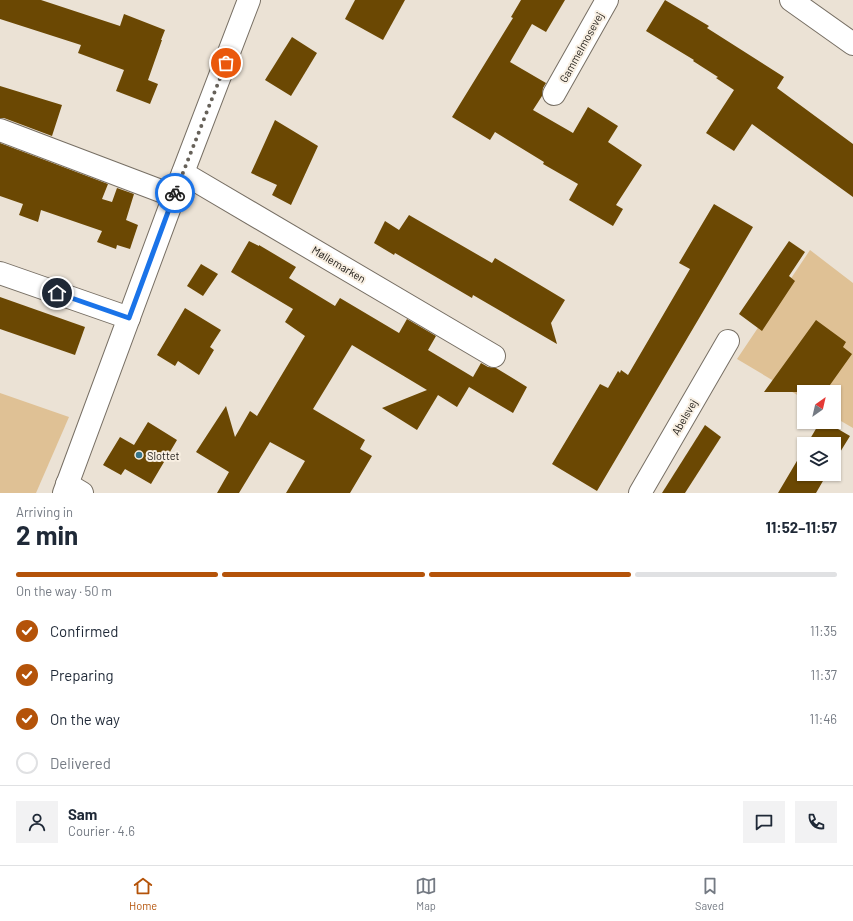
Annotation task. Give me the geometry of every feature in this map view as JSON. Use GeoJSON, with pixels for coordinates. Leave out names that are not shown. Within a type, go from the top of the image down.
{"type":"FeatureCollection","features":[{"type":"Feature","properties":{"kind":"street"},"geometry":{"type":"LineString","coordinates":[[71,490],[129,318],[249,0]]}},
{"type":"Feature","properties":{"kind":"street","name":"Gammelmosevej"},"geometry":{"type":"LineString","coordinates":[[554,94],[607,0]]}},
{"type":"Feature","properties":{"kind":"street"},"geometry":{"type":"LineString","coordinates":[[791,0],[853,44]]}},
{"type":"Feature","properties":{"kind":"street"},"geometry":{"type":"LineString","coordinates":[[0,130],[174,196]]}},
{"type":"Feature","properties":{"kind":"street","name":"Møllemarken"},"geometry":{"type":"LineString","coordinates":[[184,172],[494,356]]}},
{"type":"Feature","properties":{"kind":"street"},"geometry":{"type":"LineString","coordinates":[[0,273],[129,318]]}},
{"type":"Feature","properties":{"kind":"street","name":"Abelsvej"},"geometry":{"type":"LineString","coordinates":[[640,493],[728,341]]}},
{"type":"Feature","properties":{"kind":"shaded area"},"geometry":{"type":"Polygon","coordinates":[[[810,250],[853,283],[853,428],[841,421],[841,385],[797,385],[797,395],[737,359],[810,250]]]}},
{"type":"Feature","properties":{"kind":"shaded area"},"geometry":{"type":"Polygon","coordinates":[[[0,393],[69,417],[36,493],[0,493],[0,393]]]}},
{"type":"Feature","properties":{"kind":"building"},"geometry":{"type":"Polygon","coordinates":[[[0,0],[41,0],[120,26],[124,14],[165,30],[148,80],[158,84],[150,104],[116,91],[124,70],[78,53],[81,45],[0,19],[0,0]]]}},
{"type":"Feature","properties":{"kind":"building"},"geometry":{"type":"Polygon","coordinates":[[[355,0],[405,0],[383,40],[345,19],[355,0]]]}},
{"type":"Feature","properties":{"kind":"building"},"geometry":{"type":"Polygon","coordinates":[[[521,0],[565,0],[546,32],[532,24],[510,62],[546,83],[543,88],[542,96],[533,110],[573,133],[588,107],[618,126],[608,142],[642,165],[616,205],[623,209],[613,226],[569,200],[578,184],[543,164],[544,162],[495,132],[490,140],[452,117],[513,18],[511,17],[521,0]]]}},
{"type":"Feature","properties":{"kind":"building"},"geometry":{"type":"Polygon","coordinates":[[[665,0],[709,26],[707,28],[784,77],[777,88],[853,144],[853,197],[752,124],[734,151],[706,133],[734,90],[716,78],[718,77],[693,61],[694,60],[646,31],[665,0]]]}},
{"type":"Feature","properties":{"kind":"building"},"geometry":{"type":"Polygon","coordinates":[[[292,37],[317,53],[291,96],[265,80],[292,37]]]}},
{"type":"Feature","properties":{"kind":"building"},"geometry":{"type":"Polygon","coordinates":[[[0,86],[62,105],[52,136],[4,118],[0,118],[0,86]]]}},
{"type":"Feature","properties":{"kind":"building"},"geometry":{"type":"Polygon","coordinates":[[[275,120],[318,146],[291,205],[272,195],[277,185],[251,173],[275,120]]]}},
{"type":"Feature","properties":{"kind":"building"},"geometry":{"type":"Polygon","coordinates":[[[0,143],[108,184],[102,199],[112,202],[117,188],[134,194],[126,220],[138,225],[130,249],[117,245],[116,249],[97,242],[102,231],[41,210],[38,222],[19,215],[23,204],[0,196],[0,143]]]}},
{"type":"Feature","properties":{"kind":"building"},"geometry":{"type":"Polygon","coordinates":[[[714,204],[753,227],[597,491],[552,464],[600,384],[608,388],[618,371],[620,373],[621,370],[628,375],[690,269],[679,263],[714,204]]]}},
{"type":"Feature","properties":{"kind":"building"},"geometry":{"type":"Polygon","coordinates":[[[409,215],[492,263],[495,258],[565,300],[551,323],[557,344],[473,295],[472,298],[395,253],[394,255],[374,243],[385,221],[399,230],[409,215]]]}},
{"type":"Feature","properties":{"kind":"building"},"geometry":{"type":"Polygon","coordinates":[[[249,241],[259,245],[296,267],[289,278],[335,306],[340,298],[399,333],[407,319],[436,336],[428,350],[473,377],[481,363],[488,367],[496,368],[527,387],[513,413],[469,387],[457,407],[438,395],[417,430],[382,408],[427,390],[352,345],[313,409],[365,440],[360,449],[372,456],[350,493],[286,493],[305,461],[270,442],[239,493],[217,493],[229,472],[196,452],[226,406],[235,437],[250,411],[257,416],[305,336],[285,322],[293,309],[231,272],[249,241]]]}},
{"type":"Feature","properties":{"kind":"building"},"geometry":{"type":"Polygon","coordinates":[[[789,241],[805,252],[789,276],[795,281],[762,331],[739,314],[789,241]]]}},
{"type":"Feature","properties":{"kind":"building"},"geometry":{"type":"Polygon","coordinates":[[[201,264],[218,274],[203,296],[187,286],[201,264]]]}},
{"type":"Feature","properties":{"kind":"building"},"geometry":{"type":"Polygon","coordinates":[[[0,297],[85,327],[75,355],[0,329],[0,297]]]}},
{"type":"Feature","properties":{"kind":"building"},"geometry":{"type":"Polygon","coordinates":[[[185,308],[221,330],[210,347],[214,350],[199,375],[178,361],[175,366],[157,355],[185,308]]]}},
{"type":"Feature","properties":{"kind":"building"},"geometry":{"type":"Polygon","coordinates":[[[816,320],[846,342],[843,347],[852,354],[830,385],[797,385],[797,392],[764,392],[816,320]]]}},
{"type":"Feature","properties":{"kind":"building","name":"Slottet"},"geometry":{"type":"Polygon","coordinates":[[[148,422],[177,440],[151,484],[125,469],[121,475],[103,465],[120,437],[134,445],[148,422]]]}},
{"type":"Feature","properties":{"kind":"building"},"geometry":{"type":"Polygon","coordinates":[[[705,425],[721,437],[685,493],[662,493],[705,425]]]}},
{"type":"Feature","properties":{"kind":"building"},"geometry":{"type":"Polygon","coordinates":[[[816,429],[838,429],[850,436],[841,451],[841,437],[811,437],[816,429]]]}},
{"type":"Feature","properties":{"kind":"building"},"geometry":{"type":"Polygon","coordinates":[[[797,461],[797,481],[823,481],[816,493],[778,493],[797,461]]]}},
{"type":"Feature","properties":{"kind":"way so far"},"geometry":{"type":"LineString","coordinates":[[175,193],[226,63]]}},
{"type":"Feature","properties":{"kind":"place","name":"Slottet"},"geometry":{"type":"Point","coordinates":[139,455]}},
{"type":"Feature","properties":{"kind":"route"},"geometry":{"type":"LineString","coordinates":[[57,293],[129,318],[175,193]]}}]}
